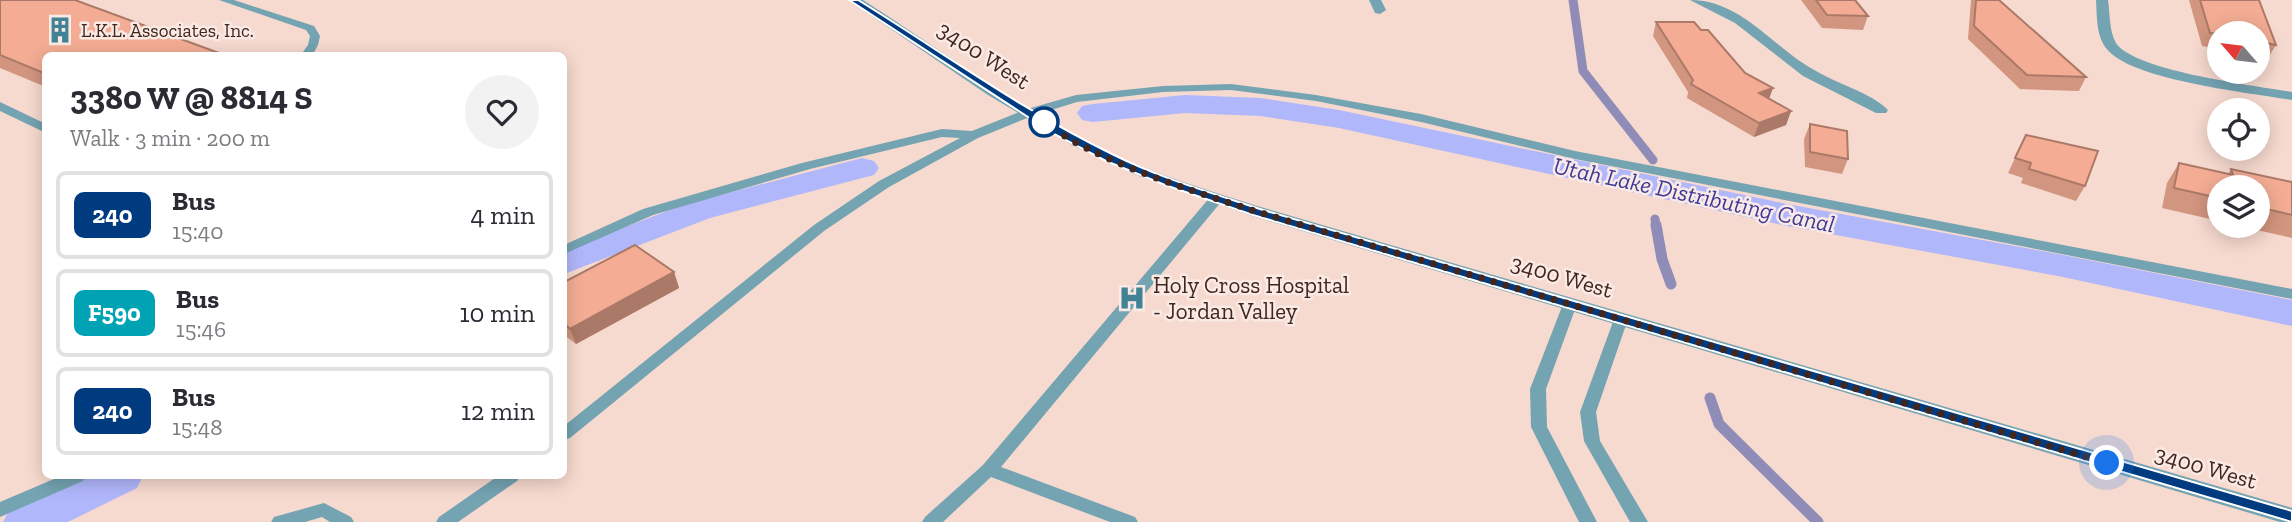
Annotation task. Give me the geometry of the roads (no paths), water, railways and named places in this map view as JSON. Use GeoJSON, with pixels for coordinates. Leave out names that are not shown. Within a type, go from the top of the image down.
{"type":"FeatureCollection","features":[{"type":"Feature","properties":{"kind":"street","name":"3400 West"},"geometry":{"type":"LineString","coordinates":[[854,0],[1028,113],[1111,158],[1216,199],[2292,517]]}},
{"type":"Feature","properties":{"kind":"street"},"geometry":{"type":"LineString","coordinates":[[1696,0],[1746,23],[1808,73],[1881,110]]}},
{"type":"Feature","properties":{"kind":"street"},"geometry":{"type":"LineString","coordinates":[[2102,0],[2108,40],[2124,58],[2171,73],[2292,96]]}},
{"type":"Feature","properties":{"kind":"lane"},"geometry":{"type":"LineString","coordinates":[[224,0],[310,28],[315,36],[309,52]]}},
{"type":"Feature","properties":{"kind":"lane"},"geometry":{"type":"LineString","coordinates":[[567,432],[819,228],[884,184],[974,135],[1028,113],[1076,99],[1163,89],[1231,87],[1316,98],[1421,118],[1575,155],[2292,294]]}},
{"type":"Feature","properties":{"kind":"lane"},"geometry":{"type":"LineString","coordinates":[[0,106],[42,127]]}},
{"type":"Feature","properties":{"kind":"lane"},"geometry":{"type":"LineString","coordinates":[[567,249],[648,212],[806,166],[942,133],[974,135]]}},
{"type":"Feature","properties":{"kind":"lane"},"geometry":{"type":"LineString","coordinates":[[931,522],[989,469],[1216,199]]}},
{"type":"Feature","properties":{"kind":"lane"},"geometry":{"type":"LineString","coordinates":[[1570,304],[1538,389],[1539,427],[1588,522]]}},
{"type":"Feature","properties":{"kind":"lane"},"geometry":{"type":"LineString","coordinates":[[1621,319],[1597,380],[1588,412],[1592,441],[1639,522]]}},
{"type":"Feature","properties":{"kind":"lane"},"geometry":{"type":"LineString","coordinates":[[989,469],[1129,522]]}},
{"type":"Feature","properties":{"kind":"lane"},"geometry":{"type":"LineString","coordinates":[[0,510],[70,479]]}},
{"type":"Feature","properties":{"kind":"lane"},"geometry":{"type":"LineString","coordinates":[[445,522],[507,479]]}},
{"type":"Feature","properties":{"kind":"lane"},"geometry":{"type":"LineString","coordinates":[[280,522],[324,510],[345,522]]}},
{"type":"Feature","properties":{"kind":"waterway"},"geometry":{"type":"LineString","coordinates":[[1573,0],[1583,71],[1653,160]]}},
{"type":"Feature","properties":{"kind":"waterway","name":"Utah Lake Distributing Canal"},"geometry":{"type":"LineString","coordinates":[[1093,113],[1185,104],[1260,107],[1339,119],[1787,215],[2058,265],[2292,313]]}},
{"type":"Feature","properties":{"kind":"waterway","name":"Utah Lake Distributing Canal"},"geometry":{"type":"LineString","coordinates":[[567,262],[698,211],[862,168]]}},
{"type":"Feature","properties":{"kind":"waterway"},"geometry":{"type":"LineString","coordinates":[[1655,219],[1656,226]]}},
{"type":"Feature","properties":{"kind":"waterway"},"geometry":{"type":"LineString","coordinates":[[1656,225],[1662,259],[1671,284]]}},
{"type":"Feature","properties":{"kind":"waterway"},"geometry":{"type":"LineString","coordinates":[[1710,398],[1719,424],[1818,522]]}},
{"type":"Feature","properties":{"kind":"waterway","name":"Utah Lake Distributing Canal"},"geometry":{"type":"LineString","coordinates":[[26,522],[115,479]]}},
{"type":"Feature","properties":{"kind":"place","name":"L.K.L. Associates, Inc."},"geometry":{"type":"Point","coordinates":[60,30]}},
{"type":"Feature","properties":{"kind":"place","name":"Holy Cross Hospital - Jordan Valley"},"geometry":{"type":"Point","coordinates":[1132,298]}}]}
